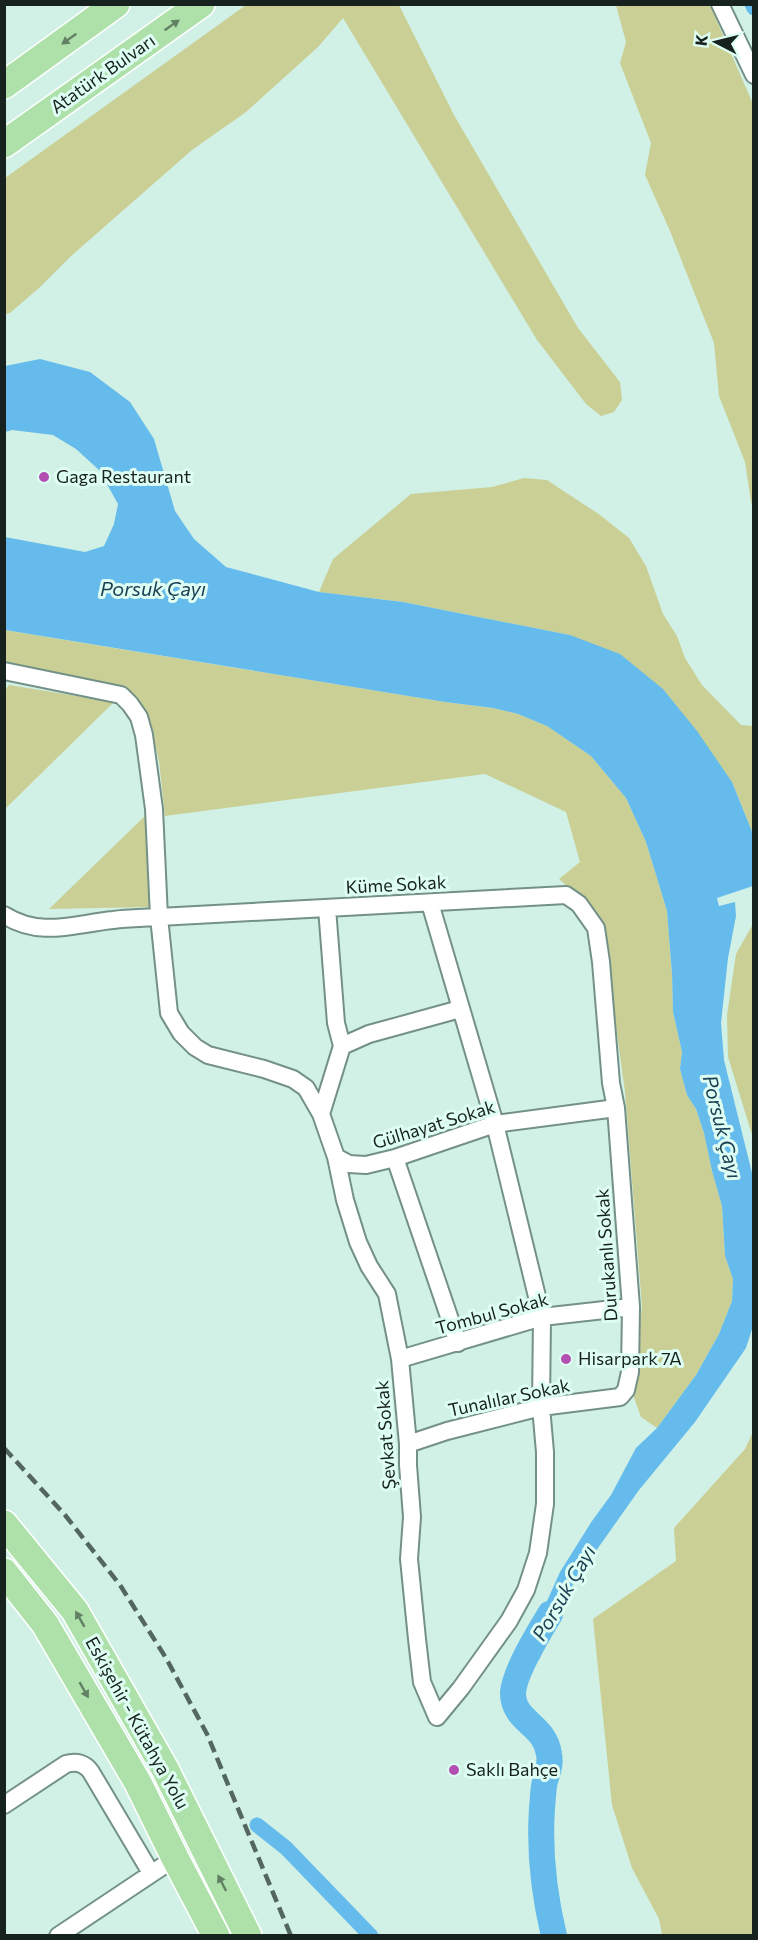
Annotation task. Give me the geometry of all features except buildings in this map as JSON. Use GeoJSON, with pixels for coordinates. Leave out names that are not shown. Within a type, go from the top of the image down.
{"type":"FeatureCollection","features":[{"type":"Feature","properties":{"kind":"highway"},"geometry":{"type":"LineString","coordinates":[[4,85],[116,4]]}},
{"type":"Feature","properties":{"kind":"highway","name":"Atatürk Bulvarı"},"geometry":{"type":"LineString","coordinates":[[4,144],[201,4]]}},
{"type":"Feature","properties":{"kind":"highway","name":"Eskişehir - Kütahya Yolu"},"geometry":{"type":"LineString","coordinates":[[4,1524],[75,1611],[165,1769],[248,1935]]}},
{"type":"Feature","properties":{"kind":"highway","name":"Eskişehir - Kütahya Yolu"},"geometry":{"type":"LineString","coordinates":[[4,1572],[45,1624],[138,1783],[216,1935]]}},
{"type":"Feature","properties":{"kind":"street"},"geometry":{"type":"LineString","coordinates":[[720,4],[753,75]]}},
{"type":"Feature","properties":{"kind":"street","name":"Şevkat Sokak"},"geometry":{"type":"LineString","coordinates":[[4,671],[121,695],[130,704],[139,717],[144,735],[154,809],[159,917],[169,1013],[181,1033],[195,1047],[208,1055],[293,1079],[306,1088],[321,1114],[336,1157],[345,1200],[358,1242],[369,1266],[387,1294],[400,1359],[412,1517],[409,1559],[417,1639],[422,1682],[437,1718],[509,1621],[526,1590],[538,1553],[545,1504],[545,1452],[541,1407]]}},
{"type":"Feature","properties":{"kind":"street","name":"Küme Sokak"},"geometry":{"type":"LineString","coordinates":[[4,915],[26,926],[44,929],[112,920],[566,895],[579,904],[596,928],[603,973],[611,1083],[616,1108]]}},
{"type":"Feature","properties":{"kind":"street"},"geometry":{"type":"LineString","coordinates":[[430,903],[495,1124],[542,1317],[541,1407]]}},
{"type":"Feature","properties":{"kind":"street"},"geometry":{"type":"LineString","coordinates":[[321,1114],[342,1046],[336,1023],[327,908]]}},
{"type":"Feature","properties":{"kind":"street"},"geometry":{"type":"LineString","coordinates":[[342,1046],[369,1034],[460,1009]]}},
{"type":"Feature","properties":{"kind":"street","name":"Gülhayat Sokak"},"geometry":{"type":"LineString","coordinates":[[336,1157],[349,1164],[366,1165],[394,1158],[495,1124],[616,1108]]}},
{"type":"Feature","properties":{"kind":"street","name":"Durukanlı Sokak"},"geometry":{"type":"LineString","coordinates":[[616,1108],[632,1307],[630,1372],[626,1390],[620,1397]]}},
{"type":"Feature","properties":{"kind":"street"},"geometry":{"type":"LineString","coordinates":[[394,1158],[459,1343]]}},
{"type":"Feature","properties":{"kind":"street","name":"Tombul Sokak"},"geometry":{"type":"LineString","coordinates":[[400,1359],[542,1317],[632,1307]]}},
{"type":"Feature","properties":{"kind":"street","name":"Tunalılar Sokak"},"geometry":{"type":"LineString","coordinates":[[408,1444],[447,1431],[541,1407],[620,1397]]}},
{"type":"Feature","properties":{"kind":"street"},"geometry":{"type":"LineString","coordinates":[[4,1805],[66,1764],[71,1762],[82,1764],[91,1772],[151,1873]]}},
{"type":"Feature","properties":{"kind":"street"},"geometry":{"type":"LineString","coordinates":[[58,1935],[175,1858]]}},
{"type":"Feature","properties":{"kind":"green space"},"geometry":{"type":"Polygon","coordinates":[[[246,5],[399,5],[454,115],[578,328],[620,382],[622,400],[614,412],[601,416],[586,404],[537,340],[343,18],[318,47],[246,112],[192,150],[70,257],[39,288],[5,315],[5,178],[246,5]]]}},
{"type":"Feature","properties":{"kind":"green space"},"geometry":{"type":"Polygon","coordinates":[[[616,5],[710,5],[753,104],[753,507],[745,462],[719,396],[714,343],[670,231],[645,175],[651,143],[620,63],[626,42],[616,5]]]}},
{"type":"Feature","properties":{"kind":"green space"},"geometry":{"type":"Polygon","coordinates":[[[524,478],[547,480],[600,515],[629,538],[646,566],[663,614],[677,636],[685,658],[702,685],[741,725],[753,726],[753,834],[732,782],[570,635],[403,602],[319,592],[333,559],[411,494],[492,487],[524,478]]]}},
{"type":"Feature","properties":{"kind":"green space"},"geometry":{"type":"Polygon","coordinates":[[[4,630],[493,708],[518,714],[547,726],[591,756],[626,798],[646,842],[667,911],[673,1012],[682,1052],[680,1069],[687,1095],[696,1109],[704,1133],[722,1206],[725,1256],[733,1279],[732,1301],[719,1334],[696,1375],[657,1428],[641,1417],[632,1392],[642,1307],[625,1092],[602,924],[589,905],[559,879],[580,862],[566,812],[485,774],[165,816],[159,761],[149,720],[125,686],[5,664],[4,630]]]}},
{"type":"Feature","properties":{"kind":"green space"},"geometry":{"type":"Polygon","coordinates":[[[9,685],[114,702],[5,809],[4,691],[9,685]]]}},
{"type":"Feature","properties":{"kind":"green space"},"geometry":{"type":"Polygon","coordinates":[[[145,816],[150,907],[49,909],[145,816]]]}},
{"type":"Feature","properties":{"kind":"green space"},"geometry":{"type":"Polygon","coordinates":[[[753,924],[753,1138],[728,1057],[727,1015],[736,954],[753,924]]]}},
{"type":"Feature","properties":{"kind":"green space"},"geometry":{"type":"Polygon","coordinates":[[[753,1432],[753,1935],[662,1935],[659,1919],[632,1868],[612,1805],[593,1619],[676,1561],[674,1528],[745,1449],[753,1432]]]}},
{"type":"Feature","properties":{"kind":"water","name":"Porsuk Çayı"},"geometry":{"type":"Polygon","coordinates":[[[40,359],[90,372],[130,402],[154,439],[175,511],[194,539],[226,567],[319,592],[403,602],[570,635],[620,654],[663,689],[697,731],[732,782],[753,834],[753,886],[717,898],[719,906],[735,902],[736,916],[728,958],[721,1023],[724,1060],[753,1177],[753,1326],[746,1348],[695,1422],[639,1490],[574,1582],[539,1660],[531,1659],[539,1619],[560,1572],[611,1495],[636,1448],[657,1428],[696,1375],[719,1334],[732,1301],[733,1279],[725,1256],[722,1206],[704,1133],[696,1109],[687,1095],[680,1069],[682,1052],[673,1012],[667,911],[646,842],[626,798],[591,756],[547,726],[518,714],[493,708],[5,630],[5,537],[85,552],[104,546],[114,524],[118,504],[99,470],[76,449],[53,435],[12,430],[5,432],[5,366],[40,359]]]}},
{"type":"Feature","properties":{"kind":"waterway"},"geometry":{"type":"LineString","coordinates":[[752,4],[754,8]]}},
{"type":"Feature","properties":{"kind":"waterway","name":"Porsuk Çayı"},"geometry":{"type":"LineString","coordinates":[[550,1614],[522,1664],[513,1693],[518,1711],[542,1736],[549,1754],[543,1791],[541,1840],[547,1904],[554,1936]]}},
{"type":"Feature","properties":{"kind":"waterway"},"geometry":{"type":"LineString","coordinates":[[257,1825],[286,1848],[371,1936]]}},
{"type":"Feature","properties":{"kind":"railway"},"geometry":{"type":"LineString","coordinates":[[4,1448],[65,1515],[120,1585],[166,1658],[207,1734],[291,1936]]}},
{"type":"Feature","properties":{"kind":"place","name":"Gaga Restaurant"},"geometry":{"type":"Point","coordinates":[44,477]}},
{"type":"Feature","properties":{"kind":"place","name":"Hisarpark 7A"},"geometry":{"type":"Point","coordinates":[566,1359]}},
{"type":"Feature","properties":{"kind":"place","name":"Saklı Bahçe"},"geometry":{"type":"Point","coordinates":[454,1770]}}]}
